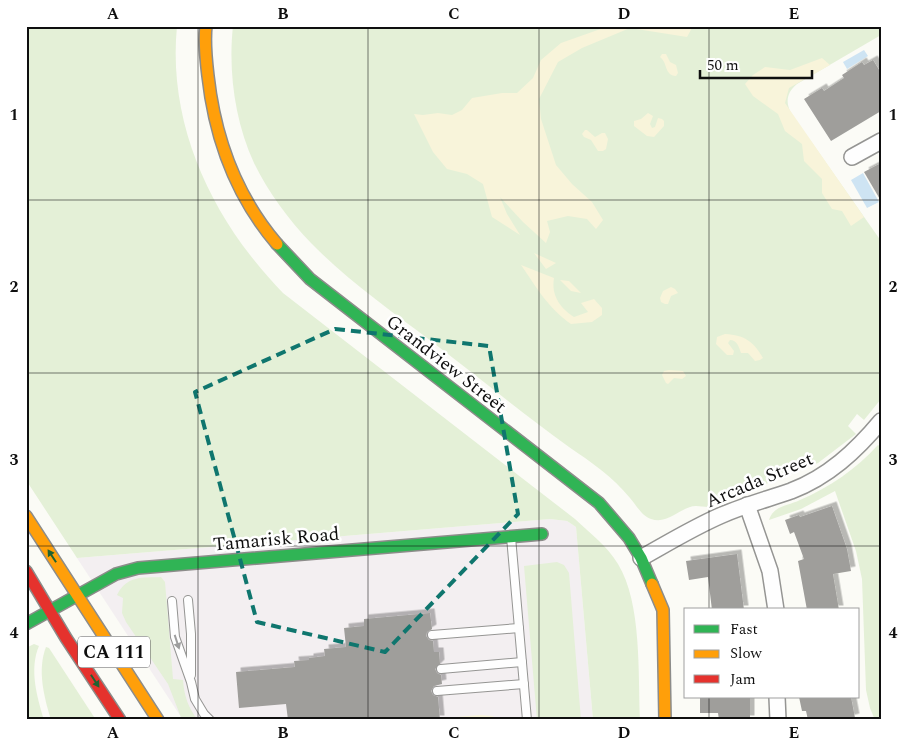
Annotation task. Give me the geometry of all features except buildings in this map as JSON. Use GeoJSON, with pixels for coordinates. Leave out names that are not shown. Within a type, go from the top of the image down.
{"type":"FeatureCollection","features":[{"type":"Feature","properties":{"kind":"street","name":"Grandview Street"},"geometry":{"type":"LineString","coordinates":[[206,26],[204,38],[210,96],[224,152],[247,203],[277,246],[310,279],[599,503],[629,538],[641,558],[663,610],[665,720]]}},
{"type":"Feature","properties":{"kind":"street"},"geometry":{"type":"LineString","coordinates":[[852,157],[881,141]]}},
{"type":"Feature","properties":{"kind":"street","name":"Arcada Street"},"geometry":{"type":"LineString","coordinates":[[641,558],[720,516],[747,504],[808,484],[829,472],[848,457],[881,421]]}},
{"type":"Feature","properties":{"kind":"street"},"geometry":{"type":"LineString","coordinates":[[747,504],[770,571],[776,608]]}},
{"type":"Feature","properties":{"kind":"street","name":"CA 111"},"geometry":{"type":"LineString","coordinates":[[26,516],[158,720]]}},
{"type":"Feature","properties":{"kind":"street","name":"Tamarisk Road"},"geometry":{"type":"LineString","coordinates":[[26,624],[116,574],[138,568],[542,534]]}},
{"type":"Feature","properties":{"kind":"street","name":"CA 111"},"geometry":{"type":"LineString","coordinates":[[26,571],[66,638],[120,720]]}},
{"type":"Feature","properties":{"kind":"street"},"geometry":{"type":"LineString","coordinates":[[777,698],[778,718]]}},
{"type":"Feature","properties":{"kind":"lane"},"geometry":{"type":"LineString","coordinates":[[511,536],[527,720]]}},
{"type":"Feature","properties":{"kind":"lane"},"geometry":{"type":"LineString","coordinates":[[188,600],[192,682],[195,699],[210,720]]}},
{"type":"Feature","properties":{"kind":"lane"},"geometry":{"type":"LineString","coordinates":[[172,601],[175,637],[192,682]]}},
{"type":"Feature","properties":{"kind":"lane"},"geometry":{"type":"LineString","coordinates":[[432,635],[519,628]]}},
{"type":"Feature","properties":{"kind":"lane"},"geometry":{"type":"LineString","coordinates":[[440,669],[522,662]]}},
{"type":"Feature","properties":{"kind":"lane"},"geometry":{"type":"LineString","coordinates":[[437,691],[524,684]]}},
{"type":"Feature","properties":{"kind":"highlighted area"},"geometry":{"type":"Polygon","coordinates":[[[335,329],[489,346],[518,514],[385,652],[257,622],[195,392],[335,329]]]}},
{"type":"Feature","properties":{"kind":"shaded area"},"geometry":{"type":"Polygon","coordinates":[[[550,519],[567,521],[576,527],[593,720],[183,720],[77,558],[550,519]]]}},
{"type":"Feature","properties":{"kind":"green space"},"geometry":{"type":"Polygon","coordinates":[[[26,26],[177,26],[176,64],[180,100],[188,136],[200,171],[217,204],[236,236],[258,265],[283,293],[575,519],[614,557],[626,580],[635,618],[640,720],[593,720],[576,527],[567,521],[550,519],[77,558],[26,480],[26,26]]]}},
{"type":"Feature","properties":{"kind":"green space"},"geometry":{"type":"Polygon","coordinates":[[[233,26],[881,26],[881,35],[797,84],[791,90],[788,101],[791,113],[881,241],[881,399],[864,420],[857,414],[848,426],[856,434],[818,463],[708,507],[690,507],[664,520],[648,518],[609,477],[339,270],[295,225],[272,195],[260,174],[247,147],[242,131],[232,78],[233,26]]]}},
{"type":"Feature","properties":{"kind":"green space"},"geometry":{"type":"Polygon","coordinates":[[[878,445],[881,447],[881,720],[875,720],[866,690],[862,579],[856,551],[835,491],[801,509],[769,520],[774,511],[811,495],[842,477],[878,445]]]}},
{"type":"Feature","properties":{"kind":"green space"},"geometry":{"type":"Polygon","coordinates":[[[557,562],[564,565],[569,573],[581,720],[537,720],[524,566],[557,562]]]}},
{"type":"Feature","properties":{"kind":"green space"},"geometry":{"type":"Polygon","coordinates":[[[161,577],[165,582],[173,679],[183,680],[187,701],[198,720],[182,720],[168,684],[126,622],[122,613],[123,598],[117,595],[125,584],[130,581],[141,578],[161,577]]]}},
{"type":"Feature","properties":{"kind":"green space"},"geometry":{"type":"Polygon","coordinates":[[[34,644],[39,646],[34,673],[44,720],[26,720],[26,648],[34,644]]]}},
{"type":"Feature","properties":{"kind":"green space"},"geometry":{"type":"Polygon","coordinates":[[[46,647],[49,648],[96,720],[51,720],[44,693],[42,674],[43,656],[46,647]]]}},
{"type":"Feature","properties":{"kind":"sand"},"geometry":{"type":"Polygon","coordinates":[[[609,26],[693,26],[687,37],[630,28],[582,48],[558,62],[539,99],[541,119],[556,165],[572,184],[592,202],[603,220],[596,229],[587,219],[568,216],[547,221],[550,232],[546,243],[500,197],[507,214],[520,235],[492,217],[483,184],[467,174],[447,169],[433,152],[414,114],[438,113],[452,115],[462,110],[472,98],[502,93],[517,93],[533,78],[541,60],[561,43],[609,26]]]}},
{"type":"Feature","properties":{"kind":"sand"},"geometry":{"type":"Polygon","coordinates":[[[662,54],[666,54],[670,62],[676,65],[678,73],[676,76],[668,71],[660,57],[662,54]]]}},
{"type":"Feature","properties":{"kind":"sand"},"geometry":{"type":"Polygon","coordinates":[[[822,58],[830,65],[789,88],[785,103],[864,217],[851,226],[842,211],[832,209],[822,193],[822,179],[804,161],[802,144],[785,131],[778,114],[753,96],[745,84],[753,75],[765,67],[790,70],[822,58]]]}},
{"type":"Feature","properties":{"kind":"sand"},"geometry":{"type":"Polygon","coordinates":[[[648,113],[653,116],[650,124],[652,128],[655,127],[658,118],[664,121],[664,126],[654,137],[647,136],[634,126],[634,121],[641,119],[648,113]]]}},
{"type":"Feature","properties":{"kind":"sand"},"geometry":{"type":"Polygon","coordinates":[[[585,130],[595,137],[605,133],[608,139],[606,149],[598,151],[591,140],[582,134],[585,130]]]}},
{"type":"Feature","properties":{"kind":"sand"},"geometry":{"type":"Polygon","coordinates":[[[534,253],[556,263],[546,269],[534,253]]]}},
{"type":"Feature","properties":{"kind":"sand"},"geometry":{"type":"Polygon","coordinates":[[[521,265],[554,278],[555,295],[565,310],[574,317],[588,312],[581,303],[594,299],[602,308],[602,315],[592,322],[571,324],[549,304],[521,265]]]}},
{"type":"Feature","properties":{"kind":"sand"},"geometry":{"type":"Polygon","coordinates":[[[560,280],[569,281],[581,293],[571,291],[560,280]]]}},
{"type":"Feature","properties":{"kind":"sand"},"geometry":{"type":"Polygon","coordinates":[[[671,287],[678,293],[671,296],[668,304],[661,302],[660,298],[663,291],[671,287]]]}},
{"type":"Feature","properties":{"kind":"sand"},"geometry":{"type":"Polygon","coordinates":[[[725,334],[748,340],[763,358],[755,361],[748,353],[741,353],[736,343],[732,340],[728,343],[734,351],[733,355],[727,355],[716,344],[717,337],[725,334]]]}},
{"type":"Feature","properties":{"kind":"sand"},"geometry":{"type":"Polygon","coordinates":[[[664,371],[683,371],[686,376],[682,379],[674,378],[668,384],[662,375],[664,371]]]}},
{"type":"Feature","properties":{"kind":"sand"},"geometry":{"type":"Polygon","coordinates":[[[492,716],[501,720],[444,720],[444,718],[492,716]]]}},
{"type":"Feature","properties":{"kind":"water"},"geometry":{"type":"Polygon","coordinates":[[[864,50],[868,56],[847,69],[843,62],[864,50]]]}},
{"type":"Feature","properties":{"kind":"water"},"geometry":{"type":"Polygon","coordinates":[[[863,173],[879,202],[867,208],[851,180],[863,173]]]}},
{"type":"Feature","properties":{"kind":"traffic: fast"},"geometry":{"type":"LineString","coordinates":[[277,244],[310,279],[599,503],[629,538],[641,558],[652,584]]}},
{"type":"Feature","properties":{"kind":"traffic: fast"},"geometry":{"type":"LineString","coordinates":[[26,624],[116,574],[138,568],[542,534]]}},
{"type":"Feature","properties":{"kind":"traffic: slow"},"geometry":{"type":"LineString","coordinates":[[206,26],[205,45],[211,99],[222,144],[239,186],[263,226],[277,244]]}},
{"type":"Feature","properties":{"kind":"traffic: slow"},"geometry":{"type":"LineString","coordinates":[[26,516],[158,720]]}},
{"type":"Feature","properties":{"kind":"traffic: slow"},"geometry":{"type":"LineString","coordinates":[[652,584],[663,610],[665,720]]}},
{"type":"Feature","properties":{"kind":"traffic: jam"},"geometry":{"type":"LineString","coordinates":[[26,571],[66,638],[120,720]]}}]}
